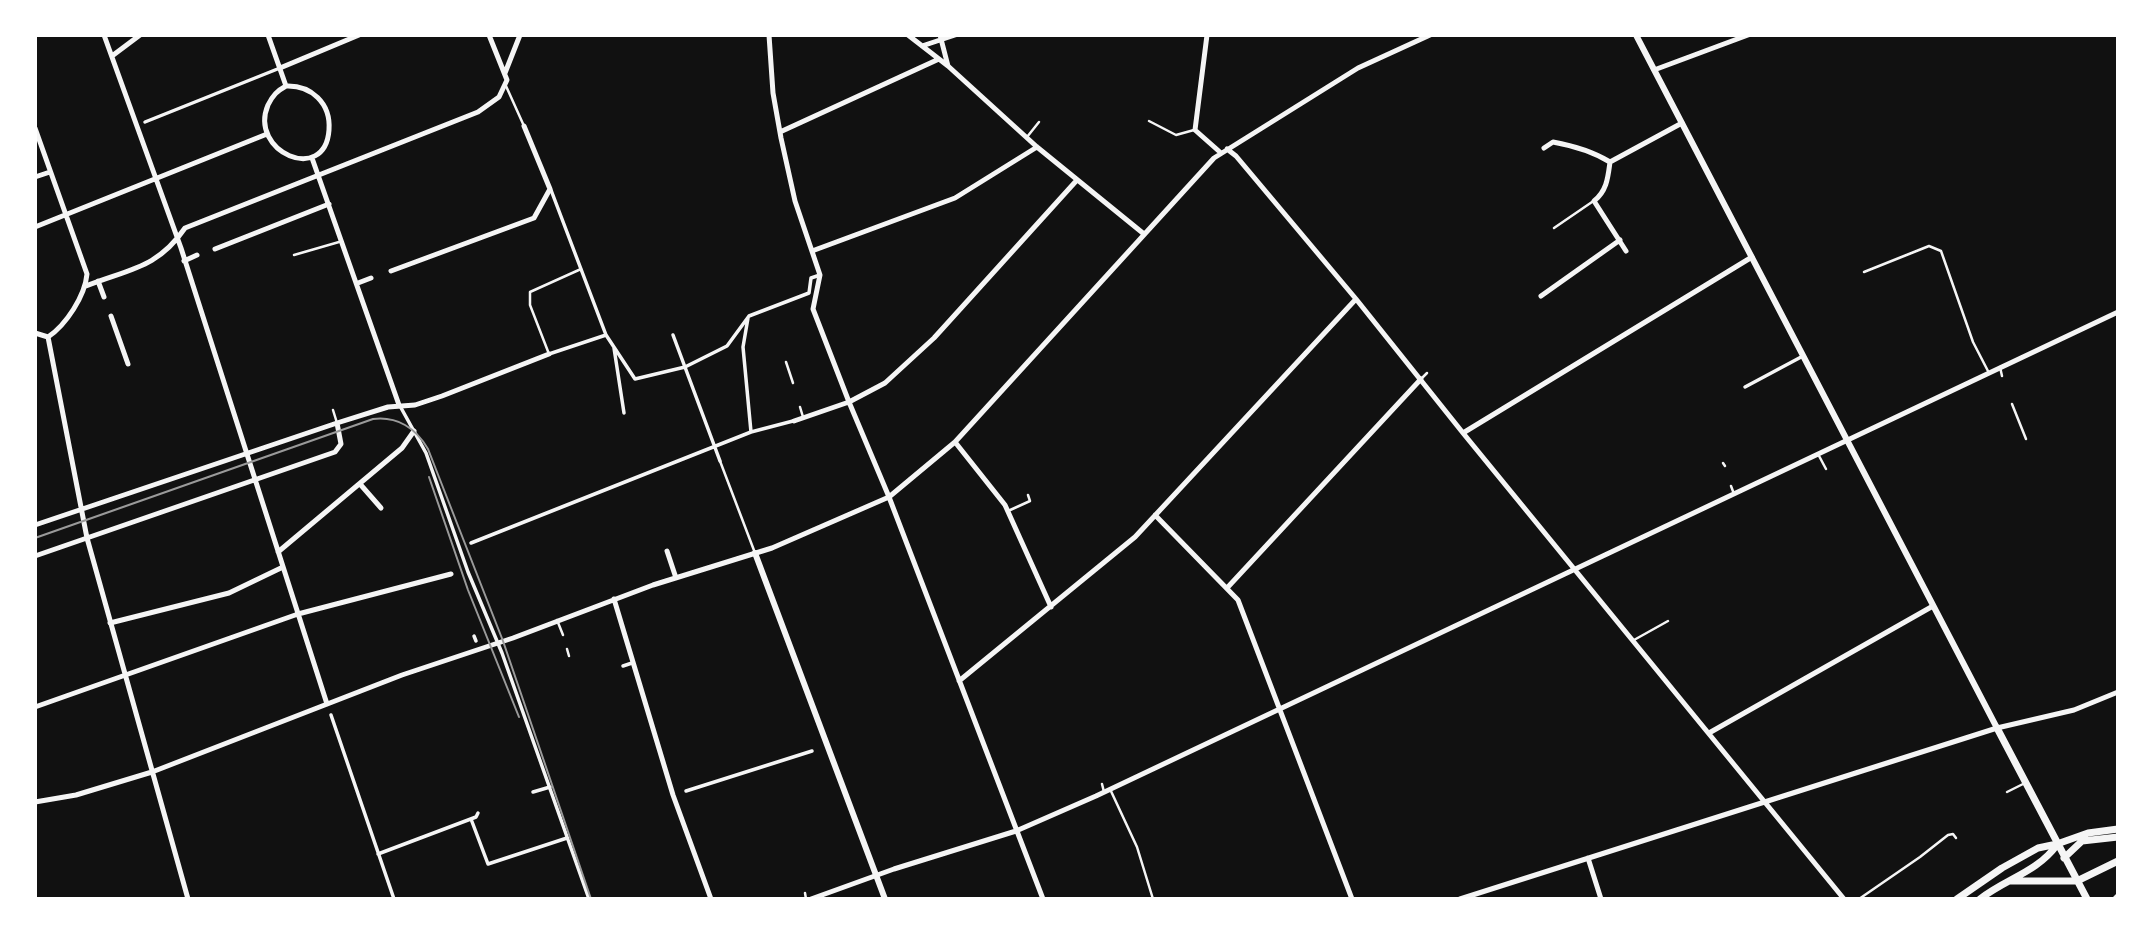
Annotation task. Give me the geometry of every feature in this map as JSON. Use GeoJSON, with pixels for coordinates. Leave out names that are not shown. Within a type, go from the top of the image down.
{"type":"FeatureCollection","features":[{"type":"Feature","properties":{"kind":"main road"},"geometry":{"type":"LineString","coordinates":[[1997,729],[2087,899]]}},
{"type":"Feature","properties":{"kind":"main road"},"geometry":{"type":"LineString","coordinates":[[1957,899],[2002,868],[2038,848],[2057,845],[2088,833],[2118,829]]}},
{"type":"Feature","properties":{"kind":"main road"},"geometry":{"type":"LineString","coordinates":[[2064,858],[2082,841],[2118,837]]}},
{"type":"Feature","properties":{"kind":"main road"},"geometry":{"type":"LineString","coordinates":[[1980,899],[2045,861],[2057,845]]}},
{"type":"Feature","properties":{"kind":"main road"},"geometry":{"type":"LineString","coordinates":[[2009,881],[2077,881],[2118,861]]}},
{"type":"Feature","properties":{"kind":"street"},"geometry":{"type":"LineString","coordinates":[[104,35],[177,239],[327,704]]}},
{"type":"Feature","properties":{"kind":"street"},"geometry":{"type":"LineString","coordinates":[[112,56],[140,35]]}},
{"type":"Feature","properties":{"kind":"street"},"geometry":{"type":"LineString","coordinates":[[268,35],[286,86]]}},
{"type":"Feature","properties":{"kind":"street"},"geometry":{"type":"LineString","coordinates":[[145,122],[359,35]]}},
{"type":"Feature","properties":{"kind":"street"},"geometry":{"type":"LineString","coordinates":[[86,286],[161,257],[185,228],[478,111],[499,97],[506,86],[505,73],[489,35]]}},
{"type":"Feature","properties":{"kind":"street"},"geometry":{"type":"LineString","coordinates":[[505,73],[520,35]]}},
{"type":"Feature","properties":{"kind":"street"},"geometry":{"type":"LineString","coordinates":[[769,35],[773,93],[780,132],[795,201],[820,275],[813,309],[890,497],[1044,899]]}},
{"type":"Feature","properties":{"kind":"street"},"geometry":{"type":"LineString","coordinates":[[908,35],[948,66],[1037,147],[1144,234]]}},
{"type":"Feature","properties":{"kind":"street"},"geometry":{"type":"LineString","coordinates":[[922,46],[940,37],[955,35]]}},
{"type":"Feature","properties":{"kind":"street"},"geometry":{"type":"LineString","coordinates":[[1207,35],[1195,130],[1224,151],[1236,156],[1356,299],[1844,899]]}},
{"type":"Feature","properties":{"kind":"street"},"geometry":{"type":"LineString","coordinates":[[35,802],[76,795],[152,772],[402,675],[614,599],[772,548],[890,497],[955,442],[1207,164],[1358,68],[1430,35]]}},
{"type":"Feature","properties":{"kind":"street"},"geometry":{"type":"LineString","coordinates":[[1636,35],[1997,729]]}},
{"type":"Feature","properties":{"kind":"street"},"geometry":{"type":"LineString","coordinates":[[1654,70],[1748,35]]}},
{"type":"Feature","properties":{"kind":"street"},"geometry":{"type":"LineString","coordinates":[[940,37],[948,66]]}},
{"type":"Feature","properties":{"kind":"street"},"geometry":{"type":"LineString","coordinates":[[780,132],[939,59]]}},
{"type":"Feature","properties":{"kind":"street"},"geometry":{"type":"LineString","coordinates":[[286,86],[300,86],[310,90],[319,98],[327,113],[327,141],[321,152],[312,158],[293,158],[281,152],[267,134],[266,110],[277,91],[286,86]]}},
{"type":"Feature","properties":{"kind":"street"},"geometry":{"type":"LineString","coordinates":[[1610,162],[1682,122]]}},
{"type":"Feature","properties":{"kind":"street"},"geometry":{"type":"LineString","coordinates":[[524,126],[606,335],[635,379],[685,367],[727,346],[749,316],[809,293],[811,278],[820,275]]}},
{"type":"Feature","properties":{"kind":"street"},"geometry":{"type":"LineString","coordinates":[[35,128],[87,274],[86,286],[60,330],[48,337],[35,333]]}},
{"type":"Feature","properties":{"kind":"street"},"geometry":{"type":"LineString","coordinates":[[35,227],[267,134]]}},
{"type":"Feature","properties":{"kind":"street"},"geometry":{"type":"LineString","coordinates":[[1544,148],[1553,142],[1571,145],[1593,152],[1610,162]]}},
{"type":"Feature","properties":{"kind":"street"},"geometry":{"type":"LineString","coordinates":[[812,251],[955,198],[1037,147]]}},
{"type":"Feature","properties":{"kind":"street"},"geometry":{"type":"LineString","coordinates":[[312,158],[399,405],[426,453],[459,548],[550,786],[587,898]]}},
{"type":"Feature","properties":{"kind":"street"},"geometry":{"type":"LineString","coordinates":[[1610,162],[1608,183],[1594,201],[1626,251]]}},
{"type":"Feature","properties":{"kind":"street"},"geometry":{"type":"LineString","coordinates":[[35,177],[50,172]]}},
{"type":"Feature","properties":{"kind":"street"},"geometry":{"type":"LineString","coordinates":[[471,543],[751,432],[849,402],[884,383],[934,338],[1077,180]]}},
{"type":"Feature","properties":{"kind":"street"},"geometry":{"type":"LineString","coordinates":[[394,270],[534,218],[550,188]]}},
{"type":"Feature","properties":{"kind":"street"},"geometry":{"type":"LineString","coordinates":[[215,248],[329,204]]}},
{"type":"Feature","properties":{"kind":"street"},"geometry":{"type":"LineString","coordinates":[[1541,296],[1620,240]]}},
{"type":"Feature","properties":{"kind":"street"},"geometry":{"type":"LineString","coordinates":[[184,261],[197,255]]}},
{"type":"Feature","properties":{"kind":"street"},"geometry":{"type":"LineString","coordinates":[[1463,433],[1752,257]]}},
{"type":"Feature","properties":{"kind":"street"},"geometry":{"type":"LineString","coordinates":[[358,283],[370,278]]}},
{"type":"Feature","properties":{"kind":"street"},"geometry":{"type":"LineString","coordinates":[[98,281],[104,298]]}},
{"type":"Feature","properties":{"kind":"street"},"geometry":{"type":"LineString","coordinates":[[959,681],[1135,537],[1356,299]]}},
{"type":"Feature","properties":{"kind":"street"},"geometry":{"type":"LineString","coordinates":[[808,899],[1016,831],[1107,791],[2118,312]]}},
{"type":"Feature","properties":{"kind":"street"},"geometry":{"type":"LineString","coordinates":[[111,316],[128,363]]}},
{"type":"Feature","properties":{"kind":"street"},"geometry":{"type":"LineString","coordinates":[[749,316],[743,347],[751,432]]}},
{"type":"Feature","properties":{"kind":"street"},"geometry":{"type":"LineString","coordinates":[[35,526],[337,423],[399,405],[418,404],[606,335]]}},
{"type":"Feature","properties":{"kind":"street"},"geometry":{"type":"LineString","coordinates":[[673,335],[720,461]]}},
{"type":"Feature","properties":{"kind":"street"},"geometry":{"type":"LineString","coordinates":[[48,337],[89,547],[188,899]]}},
{"type":"Feature","properties":{"kind":"street"},"geometry":{"type":"LineString","coordinates":[[613,346],[624,413]]}},
{"type":"Feature","properties":{"kind":"street"},"geometry":{"type":"LineString","coordinates":[[1745,387],[1803,356]]}},
{"type":"Feature","properties":{"kind":"street"},"geometry":{"type":"LineString","coordinates":[[1227,588],[1421,379]]}},
{"type":"Feature","properties":{"kind":"street"},"geometry":{"type":"LineString","coordinates":[[35,556],[335,452],[341,444],[337,423]]}},
{"type":"Feature","properties":{"kind":"street"},"geometry":{"type":"LineString","coordinates":[[278,552],[407,444],[414,431]]}},
{"type":"Feature","properties":{"kind":"street"},"geometry":{"type":"LineString","coordinates":[[955,442],[1008,511],[1051,607]]}},
{"type":"Feature","properties":{"kind":"street"},"geometry":{"type":"LineString","coordinates":[[360,484],[382,508]]}},
{"type":"Feature","properties":{"kind":"street"},"geometry":{"type":"LineString","coordinates":[[1155,515],[1238,600],[1352,899]]}},
{"type":"Feature","properties":{"kind":"street"},"geometry":{"type":"LineString","coordinates":[[667,551],[676,578]]}},
{"type":"Feature","properties":{"kind":"street"},"geometry":{"type":"LineString","coordinates":[[755,553],[885,899]]}},
{"type":"Feature","properties":{"kind":"street"},"geometry":{"type":"LineString","coordinates":[[110,623],[229,593],[283,567]]}},
{"type":"Feature","properties":{"kind":"street"},"geometry":{"type":"LineString","coordinates":[[35,707],[298,614],[451,574]]}},
{"type":"Feature","properties":{"kind":"street"},"geometry":{"type":"LineString","coordinates":[[614,599],[673,795],[711,899]]}},
{"type":"Feature","properties":{"kind":"street"},"geometry":{"type":"LineString","coordinates":[[1709,733],[1933,606]]}},
{"type":"Feature","properties":{"kind":"street"},"geometry":{"type":"LineString","coordinates":[[623,666],[632,663]]}},
{"type":"Feature","properties":{"kind":"street"},"geometry":{"type":"LineString","coordinates":[[1460,899],[1997,729],[2074,710],[2118,692]]}},
{"type":"Feature","properties":{"kind":"street"},"geometry":{"type":"LineString","coordinates":[[331,715],[394,899]]}},
{"type":"Feature","properties":{"kind":"street"},"geometry":{"type":"LineString","coordinates":[[686,791],[812,751]]}},
{"type":"Feature","properties":{"kind":"street"},"geometry":{"type":"LineString","coordinates":[[533,792],[550,786]]}},
{"type":"Feature","properties":{"kind":"street"},"geometry":{"type":"LineString","coordinates":[[378,854],[476,817],[478,813]]}},
{"type":"Feature","properties":{"kind":"street"},"geometry":{"type":"LineString","coordinates":[[471,819],[488,864],[567,838]]}},
{"type":"Feature","properties":{"kind":"street"},"geometry":{"type":"LineString","coordinates":[[1588,858],[1601,899]]}},
{"type":"Feature","properties":{"kind":"lane"},"geometry":{"type":"LineString","coordinates":[[506,86],[524,126]]}},
{"type":"Feature","properties":{"kind":"lane"},"geometry":{"type":"LineString","coordinates":[[1149,121],[1176,135],[1195,130]]}},
{"type":"Feature","properties":{"kind":"lane"},"geometry":{"type":"LineString","coordinates":[[1027,137],[1040,122]]}},
{"type":"Feature","properties":{"kind":"lane"},"geometry":{"type":"LineString","coordinates":[[1554,228],[1594,201]]}},
{"type":"Feature","properties":{"kind":"lane"},"geometry":{"type":"LineString","coordinates":[[294,255],[342,241]]}},
{"type":"Feature","properties":{"kind":"lane"},"geometry":{"type":"LineString","coordinates":[[1864,272],[1929,246],[1941,250],[1973,342],[1989,373]]}},
{"type":"Feature","properties":{"kind":"lane"},"geometry":{"type":"LineString","coordinates":[[549,354],[530,305],[530,292],[581,269]]}},
{"type":"Feature","properties":{"kind":"lane"},"geometry":{"type":"LineString","coordinates":[[786,362],[793,383]]}},
{"type":"Feature","properties":{"kind":"lane"},"geometry":{"type":"LineString","coordinates":[[2000,367],[2002,376]]}},
{"type":"Feature","properties":{"kind":"lane"},"geometry":{"type":"LineString","coordinates":[[1421,379],[1427,373]]}},
{"type":"Feature","properties":{"kind":"lane"},"geometry":{"type":"LineString","coordinates":[[2012,404],[2026,439]]}},
{"type":"Feature","properties":{"kind":"lane"},"geometry":{"type":"LineString","coordinates":[[800,407],[803,418]]}},
{"type":"Feature","properties":{"kind":"lane"},"geometry":{"type":"LineString","coordinates":[[333,410],[337,423]]}},
{"type":"Feature","properties":{"kind":"lane"},"geometry":{"type":"LineString","coordinates":[[1818,454],[1826,469]]}},
{"type":"Feature","properties":{"kind":"lane"},"geometry":{"type":"LineString","coordinates":[[720,461],[755,553]]}},
{"type":"Feature","properties":{"kind":"lane"},"geometry":{"type":"LineString","coordinates":[[1731,486],[1734,494]]}},
{"type":"Feature","properties":{"kind":"lane"},"geometry":{"type":"LineString","coordinates":[[1008,511],[1030,500],[1028,495]]}},
{"type":"Feature","properties":{"kind":"lane"},"geometry":{"type":"LineString","coordinates":[[557,620],[563,635]]}},
{"type":"Feature","properties":{"kind":"lane"},"geometry":{"type":"LineString","coordinates":[[1633,640],[1668,621]]}},
{"type":"Feature","properties":{"kind":"lane"},"geometry":{"type":"LineString","coordinates":[[567,649],[569,656]]}},
{"type":"Feature","properties":{"kind":"lane"},"geometry":{"type":"LineString","coordinates":[[1857,773],[1859,782]]}},
{"type":"Feature","properties":{"kind":"lane"},"geometry":{"type":"LineString","coordinates":[[2007,792],[2025,783]]}},
{"type":"Feature","properties":{"kind":"lane"},"geometry":{"type":"LineString","coordinates":[[1101,784],[1137,848],[1153,899]]}},
{"type":"Feature","properties":{"kind":"lane"},"geometry":{"type":"LineString","coordinates":[[1859,899],[1920,858],[1948,835],[1953,834],[1956,838]]}},
{"type":"Feature","properties":{"kind":"lane"},"geometry":{"type":"LineString","coordinates":[[805,894],[808,899]]}},
{"type":"Feature","properties":{"kind":"tram line"},"geometry":{"type":"LineString","coordinates":[[35,538],[373,419],[390,419],[412,429],[428,449],[503,641],[591,899]]}},
{"type":"Feature","properties":{"kind":"tram line"},"geometry":{"type":"LineString","coordinates":[[429,477],[468,590],[519,717]]}}]}
